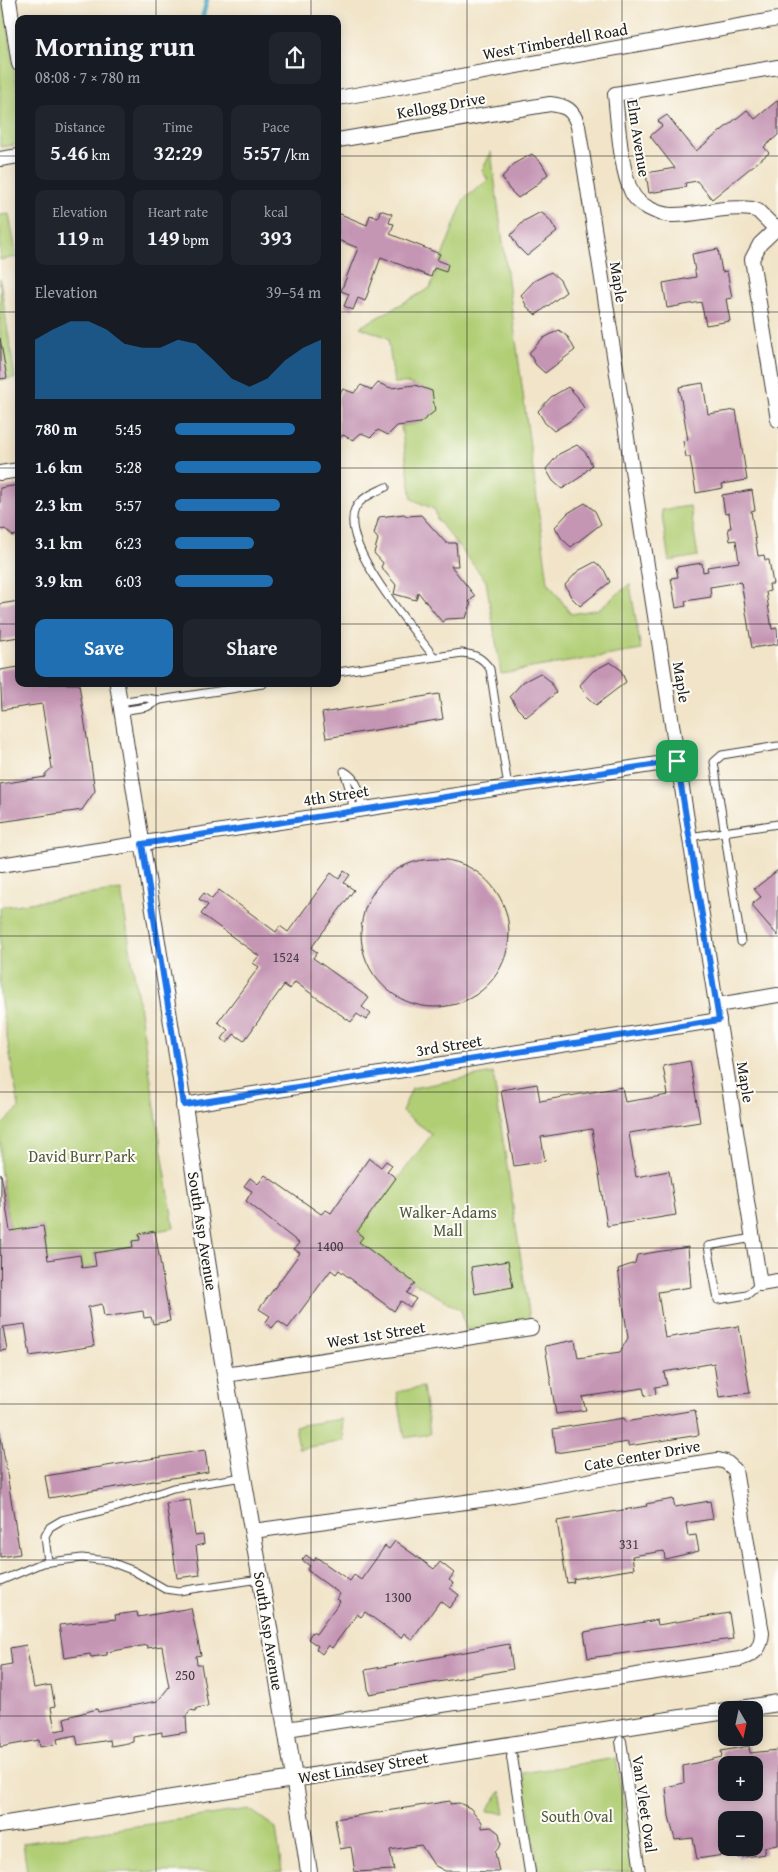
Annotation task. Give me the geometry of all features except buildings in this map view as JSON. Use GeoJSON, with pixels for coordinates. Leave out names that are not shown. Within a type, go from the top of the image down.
{"type":"FeatureCollection","features":[{"type":"Feature","properties":{"kind":"street"},"geometry":{"type":"LineString","coordinates":[[9,0],[15,38]]}},
{"type":"Feature","properties":{"kind":"street","name":"West Timberdell Road"},"geometry":{"type":"LineString","coordinates":[[341,97],[778,19]]}},
{"type":"Feature","properties":{"kind":"street","name":"Elm Avenue"},"geometry":{"type":"LineString","coordinates":[[778,67],[615,94],[625,174],[632,194],[640,202],[649,208],[670,215],[752,208],[777,228],[760,244],[752,259],[778,420]]}},
{"type":"Feature","properties":{"kind":"street","name":"Kellogg Drive"},"geometry":{"type":"LineString","coordinates":[[341,139],[550,104]]}},
{"type":"Feature","properties":{"kind":"street","name":"Maple"},"geometry":{"type":"LineString","coordinates":[[550,104],[571,110],[578,126],[760,1284]]}},
{"type":"Feature","properties":{"kind":"street"},"geometry":{"type":"LineString","coordinates":[[0,159],[15,157]]}},
{"type":"Feature","properties":{"kind":"street"},"geometry":{"type":"LineString","coordinates":[[0,473],[15,471]]}},
{"type":"Feature","properties":{"kind":"street","name":"South Asp Avenue"},"geometry":{"type":"LineString","coordinates":[[117,687],[225,1375],[253,1531],[278,1693],[287,1730],[309,1872]]}},
{"type":"Feature","properties":{"kind":"street","name":"4th Street"},"geometry":{"type":"LineString","coordinates":[[0,865],[677,761]]}},
{"type":"Feature","properties":{"kind":"street"},"geometry":{"type":"LineString","coordinates":[[717,1005],[778,995]]}},
{"type":"Feature","properties":{"kind":"street","name":"3rd Street"},"geometry":{"type":"LineString","coordinates":[[184,1105],[719,1020]]}},
{"type":"Feature","properties":{"kind":"street"},"geometry":{"type":"LineString","coordinates":[[760,1284],[778,1281]]}},
{"type":"Feature","properties":{"kind":"street","name":"West 1st Street"},"geometry":{"type":"LineString","coordinates":[[225,1375],[531,1328]]}},
{"type":"Feature","properties":{"kind":"street","name":"Cate Center Drive"},"geometry":{"type":"LineString","coordinates":[[253,1531],[495,1498],[635,1472],[718,1460],[726,1462],[735,1470],[750,1551],[762,1633],[760,1646],[753,1654],[740,1659],[625,1678],[287,1730]]}},
{"type":"Feature","properties":{"kind":"street"},"geometry":{"type":"LineString","coordinates":[[763,1705],[778,1703]]}},
{"type":"Feature","properties":{"kind":"street","name":"West Lindsey Street"},"geometry":{"type":"LineString","coordinates":[[0,1825],[718,1712]]}},
{"type":"Feature","properties":{"kind":"street","name":"Van Vleet Oval"},"geometry":{"type":"LineString","coordinates":[[621,1740],[640,1872]]}},
{"type":"Feature","properties":{"kind":"street"},"geometry":{"type":"LineString","coordinates":[[512,1757],[530,1872]]}},
{"type":"Feature","properties":{"kind":"lane"},"geometry":{"type":"LineString","coordinates":[[386,487],[361,500],[353,514],[361,556],[434,657]]}},
{"type":"Feature","properties":{"kind":"lane"},"geometry":{"type":"LineString","coordinates":[[341,672],[462,653],[474,654],[484,659],[490,669],[508,787]]}},
{"type":"Feature","properties":{"kind":"lane"},"geometry":{"type":"LineString","coordinates":[[120,706],[147,707],[160,700],[244,687]]}},
{"type":"Feature","properties":{"kind":"lane"},"geometry":{"type":"LineString","coordinates":[[741,942],[714,762],[722,755],[778,746]]}},
{"type":"Feature","properties":{"kind":"lane"},"geometry":{"type":"LineString","coordinates":[[690,837],[778,824]]}},
{"type":"Feature","properties":{"kind":"lane"},"geometry":{"type":"LineString","coordinates":[[753,1238],[708,1246],[718,1300],[747,1295],[760,1284]]}},
{"type":"Feature","properties":{"kind":"lane"},"geometry":{"type":"LineString","coordinates":[[48,1562],[45,1536],[50,1527],[62,1520],[118,1507],[173,1488],[243,1477]]}},
{"type":"Feature","properties":{"kind":"lane"},"geometry":{"type":"LineString","coordinates":[[0,1581],[48,1562],[82,1558],[108,1561],[134,1571],[165,1589],[180,1591],[260,1579]]}},
{"type":"Feature","properties":{"kind":"green space"},"geometry":{"type":"Polygon","coordinates":[[[0,0],[4,0],[15,74],[15,145],[0,147],[0,0]]]}},
{"type":"Feature","properties":{"kind":"green space"},"geometry":{"type":"Polygon","coordinates":[[[491,152],[548,582],[571,614],[599,609],[630,584],[641,650],[501,673],[486,581],[437,519],[435,510],[412,499],[401,426],[419,423],[435,411],[432,391],[407,383],[394,383],[388,338],[360,327],[430,288],[464,199],[488,180],[482,171],[491,152]]]}},
{"type":"Feature","properties":{"kind":"green space"},"geometry":{"type":"Polygon","coordinates":[[[9,214],[15,246],[15,257],[0,260],[0,215],[9,214]]]}},
{"type":"Feature","properties":{"kind":"green space"},"geometry":{"type":"Polygon","coordinates":[[[0,279],[15,378],[0,380],[0,279]]]}},
{"type":"Feature","properties":{"kind":"green space"},"geometry":{"type":"Polygon","coordinates":[[[690,506],[698,556],[669,561],[661,510],[690,506]]]}},
{"type":"Feature","properties":{"kind":"green space","name":"David Burr Park"},"geometry":{"type":"Polygon","coordinates":[[[121,890],[174,1228],[139,1234],[140,1240],[132,1241],[133,1247],[94,1253],[96,1266],[82,1268],[80,1256],[48,1260],[43,1226],[10,1231],[0,1167],[0,1127],[19,1108],[0,996],[0,907],[121,890]]]}},
{"type":"Feature","properties":{"kind":"green space","name":"Walker-Adams Mall"},"geometry":{"type":"Polygon","coordinates":[[[493,1073],[530,1320],[466,1330],[461,1310],[415,1283],[359,1242],[363,1237],[357,1232],[432,1134],[402,1112],[412,1088],[493,1073]]]}},
{"type":"Feature","properties":{"kind":"green space"},"geometry":{"type":"Polygon","coordinates":[[[423,1387],[430,1434],[405,1438],[397,1392],[423,1387]]]}},
{"type":"Feature","properties":{"kind":"green space"},"geometry":{"type":"Polygon","coordinates":[[[341,1419],[344,1441],[299,1449],[295,1426],[341,1419]]]}},
{"type":"Feature","properties":{"kind":"green space","name":"South Oval"},"geometry":{"type":"Polygon","coordinates":[[[616,1758],[634,1872],[538,1872],[523,1773],[616,1758]]]}},
{"type":"Feature","properties":{"kind":"green space"},"geometry":{"type":"Polygon","coordinates":[[[501,1791],[505,1813],[488,1811],[488,1809],[501,1791]]]}},
{"type":"Feature","properties":{"kind":"green space"},"geometry":{"type":"Polygon","coordinates":[[[249,1809],[276,1828],[282,1872],[27,1872],[23,1843],[249,1809]]]}},
{"type":"Feature","properties":{"kind":"waterway"},"geometry":{"type":"LineString","coordinates":[[203,15],[207,0]]}},
{"type":"Feature","properties":{"kind":"route"},"geometry":{"type":"LineString","coordinates":[[677,761],[719,1020],[184,1105],[142,844],[677,761]]}}]}
